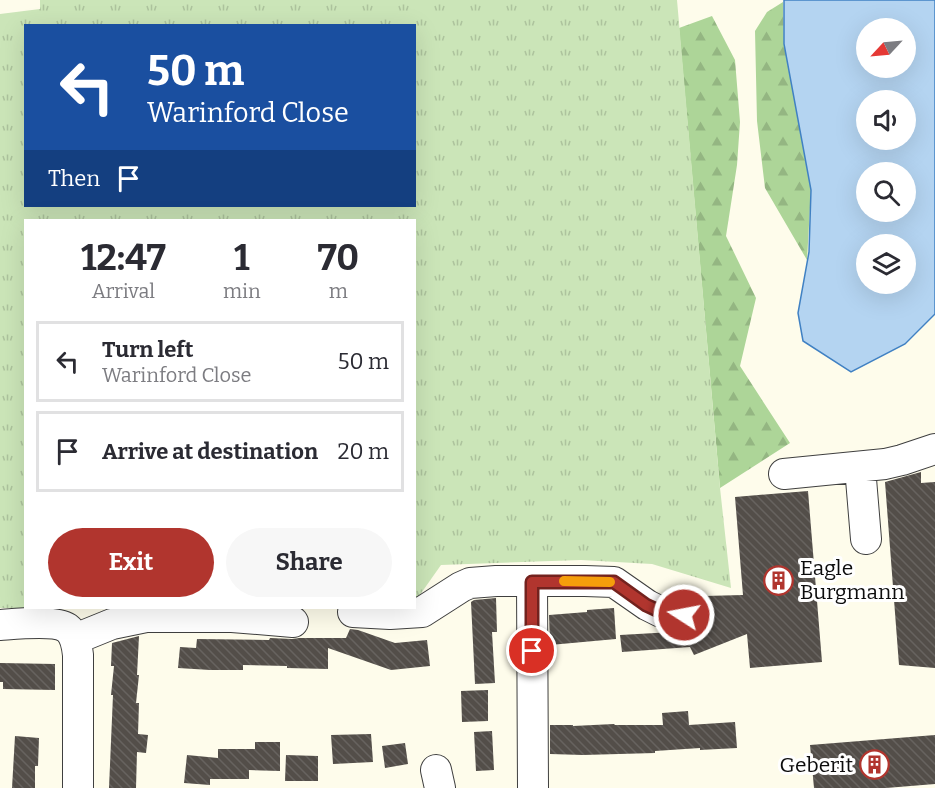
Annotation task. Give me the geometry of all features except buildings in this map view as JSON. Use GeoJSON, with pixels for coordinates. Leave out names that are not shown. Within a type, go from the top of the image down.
{"type":"FeatureCollection","features":[{"type":"Feature","properties":{"kind":"street"},"geometry":{"type":"LineString","coordinates":[[784,474],[860,467],[902,460],[935,449]]}},
{"type":"Feature","properties":{"kind":"street"},"geometry":{"type":"LineString","coordinates":[[860,467],[866,539]]}},
{"type":"Feature","properties":{"kind":"street"},"geometry":{"type":"LineString","coordinates":[[353,612],[390,614],[422,612],[461,587],[470,584],[496,581],[585,581],[614,582],[646,605],[661,612],[684,615]]}},
{"type":"Feature","properties":{"kind":"street"},"geometry":{"type":"LineString","coordinates":[[532,582],[533,788]]}},
{"type":"Feature","properties":{"kind":"street"},"geometry":{"type":"LineString","coordinates":[[75,639],[112,624],[146,617],[252,613],[293,622]]}},
{"type":"Feature","properties":{"kind":"street"},"geometry":{"type":"LineString","coordinates":[[0,624],[54,624],[67,628],[75,639],[78,655],[78,788]]}},
{"type":"Feature","properties":{"kind":"green space"},"geometry":{"type":"Polygon","coordinates":[[[40,0],[677,0],[720,488],[731,588],[652,564],[581,560],[441,565],[417,599],[416,219],[24,219],[24,608],[0,608],[0,14],[40,9],[40,0]]]}},
{"type":"Feature","properties":{"kind":"green space"},"geometry":{"type":"Polygon","coordinates":[[[783,2],[784,44],[811,190],[807,260],[765,188],[757,121],[755,31],[767,12],[783,2]]]}},
{"type":"Feature","properties":{"kind":"green space"},"geometry":{"type":"Polygon","coordinates":[[[712,16],[735,60],[740,122],[737,165],[726,236],[756,298],[740,366],[790,443],[720,488],[679,28],[712,16]]]}},
{"type":"Feature","properties":{"kind":"water"},"geometry":{"type":"Polygon","coordinates":[[[784,0],[935,0],[935,314],[905,344],[851,372],[803,341],[798,313],[809,252],[811,190],[784,44],[784,0]]]}},
{"type":"Feature","properties":{"kind":"slow traffic"},"geometry":{"type":"LineString","coordinates":[[564,581],[610,582]]}},
{"type":"Feature","properties":{"kind":"place","name":"Eagle Burgmann"},"geometry":{"type":"Point","coordinates":[779,580]}},
{"type":"Feature","properties":{"kind":"place","name":"Geberit"},"geometry":{"type":"Point","coordinates":[874,765]}},
{"type":"Feature","properties":{"kind":"route"},"geometry":{"type":"LineString","coordinates":[[532,651],[532,582],[614,582],[646,605],[661,612],[684,615]]}}]}
